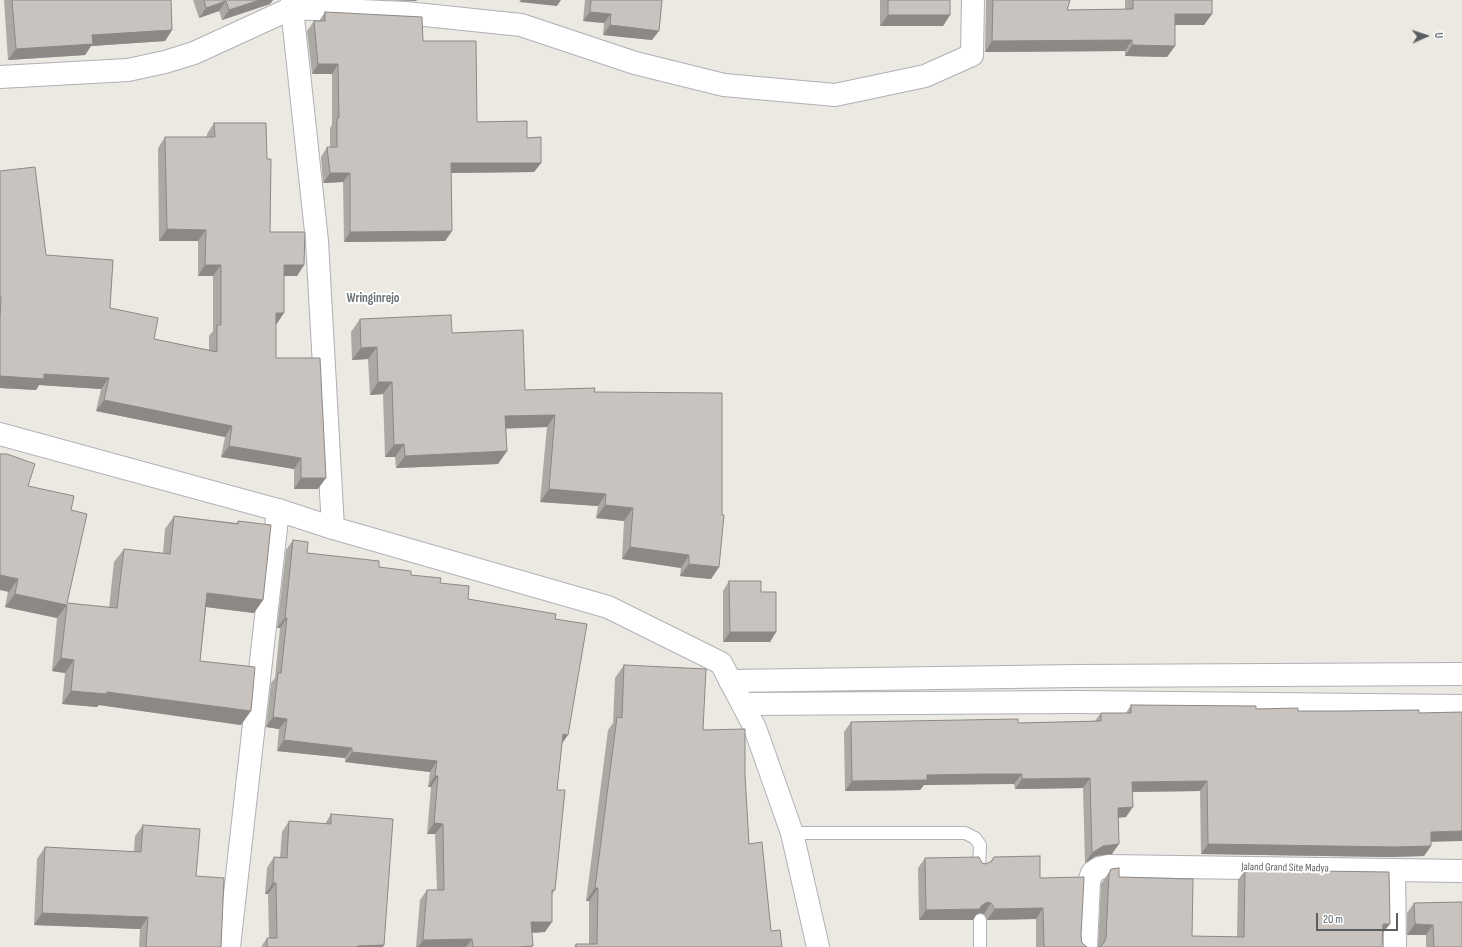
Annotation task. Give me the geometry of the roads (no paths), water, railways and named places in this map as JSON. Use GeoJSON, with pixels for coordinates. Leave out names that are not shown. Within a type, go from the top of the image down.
{"type":"FeatureCollection","features":[{"type":"Feature","properties":{"kind":"street"},"geometry":{"type":"LineString","coordinates":[[0,77],[128,70],[165,62],[194,54],[292,4],[406,13],[522,25],[635,63],[724,85],[835,96],[925,76],[972,55],[973,0]]}},
{"type":"Feature","properties":{"kind":"street"},"geometry":{"type":"LineString","coordinates":[[292,4],[317,242],[332,528]]}},
{"type":"Feature","properties":{"kind":"street"},"geometry":{"type":"LineString","coordinates":[[0,434],[278,510],[332,528],[608,607],[721,663],[755,728],[792,834],[818,947]]}},
{"type":"Feature","properties":{"kind":"street"},"geometry":{"type":"LineString","coordinates":[[229,947],[278,510]]}},
{"type":"Feature","properties":{"kind":"street"},"geometry":{"type":"LineString","coordinates":[[730,680],[1462,674]]}},
{"type":"Feature","properties":{"kind":"street"},"geometry":{"type":"LineString","coordinates":[[743,704],[1076,702],[1462,706]]}},
{"type":"Feature","properties":{"kind":"street","name":"Jaland Grand Site Madya"},"geometry":{"type":"LineString","coordinates":[[1086,947],[1089,882],[1092,873],[1099,868],[1108,866],[1462,871]]}},
{"type":"Feature","properties":{"kind":"street"},"geometry":{"type":"LineString","coordinates":[[1394,870],[1395,947]]}},
{"type":"Feature","properties":{"kind":"lane"},"geometry":{"type":"LineString","coordinates":[[792,834],[965,833],[975,838],[980,846],[979,867]]}},
{"type":"Feature","properties":{"kind":"lane"},"geometry":{"type":"LineString","coordinates":[[980,920],[980,947]]}},
{"type":"Feature","properties":{"kind":"district","name":"Wringinrejo"},"geometry":{"type":"Point","coordinates":[373,299]}}]}
